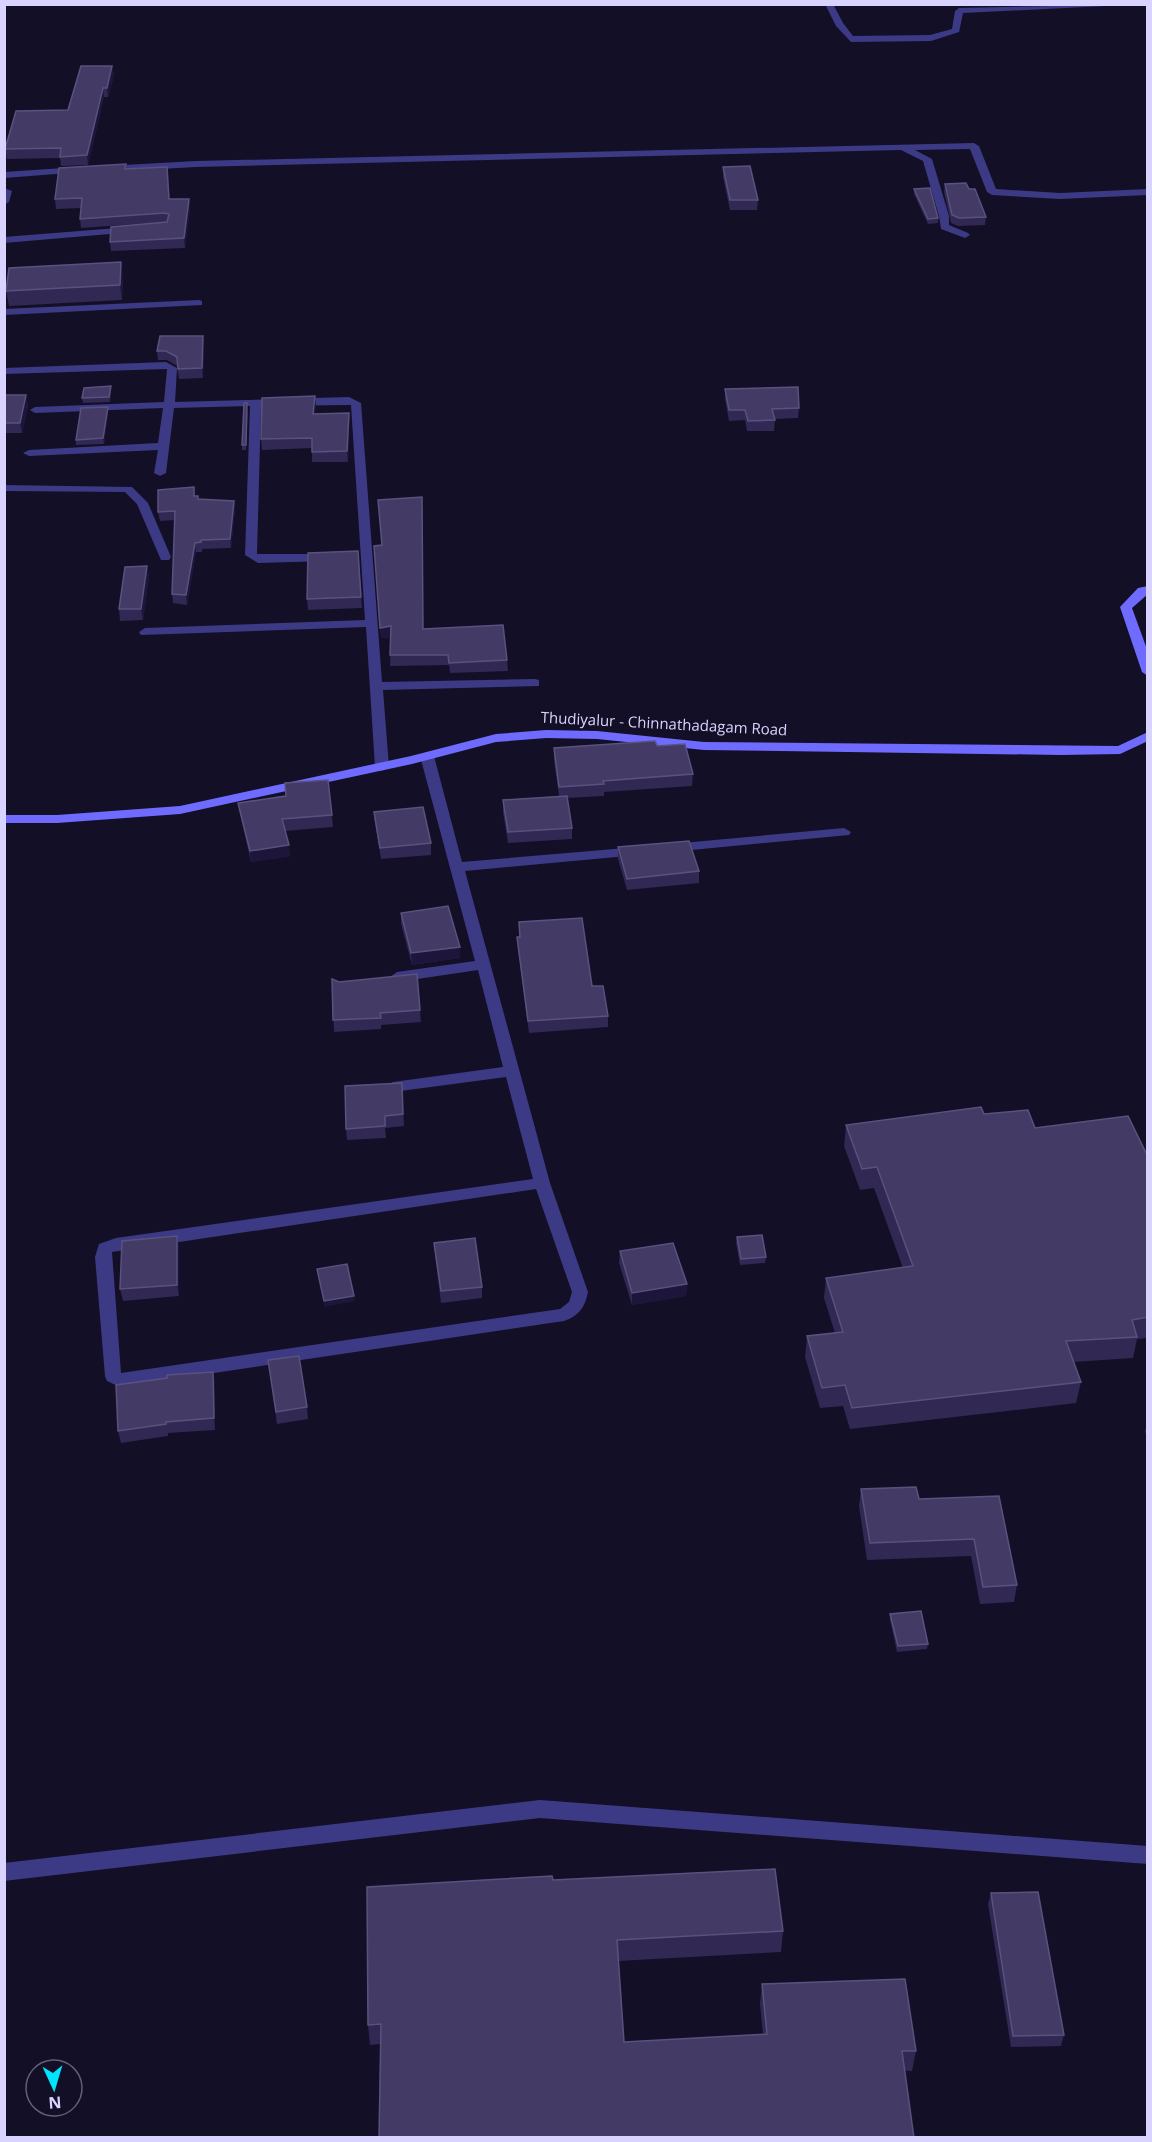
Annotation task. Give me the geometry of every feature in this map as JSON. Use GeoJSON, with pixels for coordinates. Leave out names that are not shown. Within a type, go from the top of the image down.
{"type":"FeatureCollection","features":[{"type":"Feature","properties":{"kind":"main road"},"geometry":{"type":"LineString","coordinates":[[1148,590],[1142,591],[1126,607],[1148,672]]}},
{"type":"Feature","properties":{"kind":"main road","name":"Thudiyalur - Chinnathadagam Road"},"geometry":{"type":"LineString","coordinates":[[4,819],[57,819],[180,810],[382,767],[496,738],[546,734],[597,735],[704,746],[1061,751],[1120,750],[1148,736]]}},
{"type":"Feature","properties":{"kind":"street"},"geometry":{"type":"LineString","coordinates":[[829,4],[839,24],[851,39],[931,38],[956,30],[959,10],[1141,4]]}},
{"type":"Feature","properties":{"kind":"street"},"geometry":{"type":"LineString","coordinates":[[4,175],[196,164],[974,146],[992,192],[1060,196],[1148,192]]}},
{"type":"Feature","properties":{"kind":"street"},"geometry":{"type":"LineString","coordinates":[[900,147],[927,159],[944,216],[944,227],[965,235]]}},
{"type":"Feature","properties":{"kind":"street"},"geometry":{"type":"LineString","coordinates":[[4,191],[7,191],[4,202]]}},
{"type":"Feature","properties":{"kind":"street"},"geometry":{"type":"LineString","coordinates":[[4,240],[142,229]]}},
{"type":"Feature","properties":{"kind":"street"},"geometry":{"type":"LineString","coordinates":[[4,370],[170,366],[172,368],[170,405],[160,472]]}},
{"type":"Feature","properties":{"kind":"street"},"geometry":{"type":"LineString","coordinates":[[35,410],[349,400],[356,403],[354,556],[373,623],[382,767]]}},
{"type":"Feature","properties":{"kind":"street"},"geometry":{"type":"LineString","coordinates":[[256,403],[251,555],[258,559],[354,556]]}},
{"type":"Feature","properties":{"kind":"street"},"geometry":{"type":"LineString","coordinates":[[29,453],[164,446]]}},
{"type":"Feature","properties":{"kind":"street"},"geometry":{"type":"LineString","coordinates":[[4,488],[128,489],[142,502],[165,558]]}},
{"type":"Feature","properties":{"kind":"street"},"geometry":{"type":"LineString","coordinates":[[145,632],[373,623]]}},
{"type":"Feature","properties":{"kind":"street"},"geometry":{"type":"LineString","coordinates":[[377,686],[535,683]]}},
{"type":"Feature","properties":{"kind":"street"},"geometry":{"type":"LineString","coordinates":[[427,756],[542,1183],[580,1292],[577,1305],[564,1315],[120,1380],[113,1376],[103,1257],[105,1248],[116,1244],[542,1183]]}},
{"type":"Feature","properties":{"kind":"street"},"geometry":{"type":"LineString","coordinates":[[456,867],[844,832]]}},
{"type":"Feature","properties":{"kind":"street"},"geometry":{"type":"LineString","coordinates":[[384,979],[483,965]]}},
{"type":"Feature","properties":{"kind":"street"},"geometry":{"type":"LineString","coordinates":[[393,1087],[512,1071]]}},
{"type":"Feature","properties":{"kind":"street"},"geometry":{"type":"LineString","coordinates":[[4,1872],[540,1809],[1148,1855]]}},
{"type":"Feature","properties":{"kind":"lane"},"geometry":{"type":"LineString","coordinates":[[4,312],[199,303]]}},
{"type":"Feature","properties":{"kind":"building"},"geometry":{"type":"Polygon","coordinates":[[[81,66],[112,66],[107,88],[103,88],[87,155],[60,157],[61,148],[5,149],[16,111],[68,110],[81,66]]]}},
{"type":"Feature","properties":{"kind":"building"},"geometry":{"type":"Polygon","coordinates":[[[126,164],[125,169],[167,167],[169,199],[189,199],[184,238],[110,242],[111,227],[167,222],[169,214],[80,219],[82,198],[55,199],[59,168],[126,164]]]}},
{"type":"Feature","properties":{"kind":"building"},"geometry":{"type":"Polygon","coordinates":[[[750,166],[758,200],[730,200],[723,167],[750,166]]]}},
{"type":"Feature","properties":{"kind":"building"},"geometry":{"type":"Polygon","coordinates":[[[966,183],[969,189],[975,189],[986,217],[959,218],[952,215],[945,184],[966,183]]]}},
{"type":"Feature","properties":{"kind":"building"},"geometry":{"type":"Polygon","coordinates":[[[930,188],[938,218],[928,219],[914,189],[930,188]]]}},
{"type":"Feature","properties":{"kind":"building"},"geometry":{"type":"Polygon","coordinates":[[[121,262],[120,285],[6,291],[9,268],[121,262]]]}},
{"type":"Feature","properties":{"kind":"building"},"geometry":{"type":"Polygon","coordinates":[[[160,336],[203,336],[202,368],[178,369],[177,357],[166,351],[157,351],[160,336]]]}},
{"type":"Feature","properties":{"kind":"building"},"geometry":{"type":"Polygon","coordinates":[[[111,386],[109,397],[82,398],[84,388],[111,386]]]}},
{"type":"Feature","properties":{"kind":"building"},"geometry":{"type":"Polygon","coordinates":[[[798,387],[799,408],[772,409],[775,420],[748,421],[745,410],[729,410],[725,389],[798,387]]]}},
{"type":"Feature","properties":{"kind":"building"},"geometry":{"type":"Polygon","coordinates":[[[4,395],[26,395],[20,423],[4,423],[4,395]]]}},
{"type":"Feature","properties":{"kind":"building"},"geometry":{"type":"Polygon","coordinates":[[[315,396],[313,414],[349,413],[347,451],[312,452],[312,438],[261,439],[262,398],[315,396]]]}},
{"type":"Feature","properties":{"kind":"building"},"geometry":{"type":"Polygon","coordinates":[[[244,403],[247,403],[246,445],[242,445],[244,403]]]}},
{"type":"Feature","properties":{"kind":"building"},"geometry":{"type":"Polygon","coordinates":[[[108,407],[103,438],[76,440],[81,408],[108,407]]]}},
{"type":"Feature","properties":{"kind":"building"},"geometry":{"type":"Polygon","coordinates":[[[194,487],[194,496],[198,496],[198,499],[234,501],[230,539],[201,540],[195,543],[186,595],[172,594],[175,511],[158,512],[158,490],[194,487]]]}},
{"type":"Feature","properties":{"kind":"building"},"geometry":{"type":"Polygon","coordinates":[[[422,497],[423,629],[503,625],[507,660],[449,663],[448,655],[390,655],[391,626],[380,628],[374,546],[382,545],[378,500],[422,497]]]}},
{"type":"Feature","properties":{"kind":"building"},"geometry":{"type":"Polygon","coordinates":[[[358,551],[361,597],[307,599],[308,553],[358,551]]]}},
{"type":"Feature","properties":{"kind":"building"},"geometry":{"type":"Polygon","coordinates":[[[147,566],[141,609],[119,609],[125,567],[147,566]]]}},
{"type":"Feature","properties":{"kind":"building"},"geometry":{"type":"Polygon","coordinates":[[[655,741],[657,746],[685,744],[693,774],[559,787],[554,748],[655,741]]]}},
{"type":"Feature","properties":{"kind":"building"},"geometry":{"type":"Polygon","coordinates":[[[328,780],[332,815],[282,819],[289,845],[250,851],[238,803],[286,796],[285,783],[328,780]]]}},
{"type":"Feature","properties":{"kind":"building"},"geometry":{"type":"Polygon","coordinates":[[[567,796],[572,828],[508,832],[503,800],[567,796]]]}},
{"type":"Feature","properties":{"kind":"building"},"geometry":{"type":"Polygon","coordinates":[[[423,807],[431,843],[380,848],[374,812],[423,807]]]}},
{"type":"Feature","properties":{"kind":"building"},"geometry":{"type":"Polygon","coordinates":[[[689,841],[699,871],[627,879],[618,847],[689,841]]]}},
{"type":"Feature","properties":{"kind":"building"},"geometry":{"type":"Polygon","coordinates":[[[448,906],[460,947],[411,953],[401,913],[448,906]]]}},
{"type":"Feature","properties":{"kind":"building"},"geometry":{"type":"Polygon","coordinates":[[[582,918],[592,986],[603,986],[608,1016],[528,1021],[517,937],[520,937],[519,922],[582,918]]]}},
{"type":"Feature","properties":{"kind":"building"},"geometry":{"type":"Polygon","coordinates":[[[417,974],[420,1010],[380,1013],[381,1018],[333,1020],[332,979],[339,982],[417,974]]]}},
{"type":"Feature","properties":{"kind":"building"},"geometry":{"type":"Polygon","coordinates":[[[402,1083],[403,1114],[385,1116],[385,1126],[346,1129],[345,1086],[402,1083]]]}},
{"type":"Feature","properties":{"kind":"building"},"geometry":{"type":"Polygon","coordinates":[[[981,1107],[984,1114],[1028,1110],[1035,1128],[1128,1116],[1148,1157],[1148,1317],[1132,1320],[1137,1337],[1066,1341],[1081,1382],[852,1408],[845,1385],[822,1388],[807,1336],[843,1332],[826,1278],[913,1266],[877,1167],[862,1169],[846,1125],[981,1107]]]}},
{"type":"Feature","properties":{"kind":"building"},"geometry":{"type":"Polygon","coordinates":[[[762,1235],[766,1257],[741,1259],[737,1237],[762,1235]]]}},
{"type":"Feature","properties":{"kind":"building"},"geometry":{"type":"Polygon","coordinates":[[[177,1236],[177,1285],[120,1289],[122,1241],[177,1236]]]}},
{"type":"Feature","properties":{"kind":"building"},"geometry":{"type":"Polygon","coordinates":[[[475,1238],[482,1287],[441,1291],[434,1243],[475,1238]]]}},
{"type":"Feature","properties":{"kind":"building"},"geometry":{"type":"Polygon","coordinates":[[[673,1243],[687,1284],[632,1293],[620,1251],[673,1243]]]}},
{"type":"Feature","properties":{"kind":"building"},"geometry":{"type":"Polygon","coordinates":[[[347,1264],[354,1296],[324,1301],[317,1269],[347,1264]]]}},
{"type":"Feature","properties":{"kind":"building"},"geometry":{"type":"Polygon","coordinates":[[[299,1356],[307,1407],[276,1412],[268,1360],[299,1356]]]}},
{"type":"Feature","properties":{"kind":"building"},"geometry":{"type":"Polygon","coordinates":[[[213,1372],[214,1418],[166,1422],[166,1424],[118,1431],[116,1385],[167,1378],[167,1375],[213,1372]]]}},
{"type":"Feature","properties":{"kind":"building"},"geometry":{"type":"Polygon","coordinates":[[[916,1487],[919,1499],[999,1496],[1017,1585],[983,1587],[974,1539],[870,1543],[861,1489],[916,1487]]]}},
{"type":"Feature","properties":{"kind":"building"},"geometry":{"type":"Polygon","coordinates":[[[921,1611],[928,1644],[898,1646],[890,1614],[921,1611]]]}},
{"type":"Feature","properties":{"kind":"building"},"geometry":{"type":"Polygon","coordinates":[[[775,1869],[783,1931],[617,1940],[624,2042],[767,2034],[762,1984],[905,1979],[916,2051],[902,2051],[914,2138],[379,2138],[381,2024],[368,2025],[367,1887],[552,1876],[553,1880],[775,1869]]]}},
{"type":"Feature","properties":{"kind":"building"},"geometry":{"type":"Polygon","coordinates":[[[1038,1892],[1064,2035],[1013,2036],[991,1893],[1038,1892]]]}}]}
